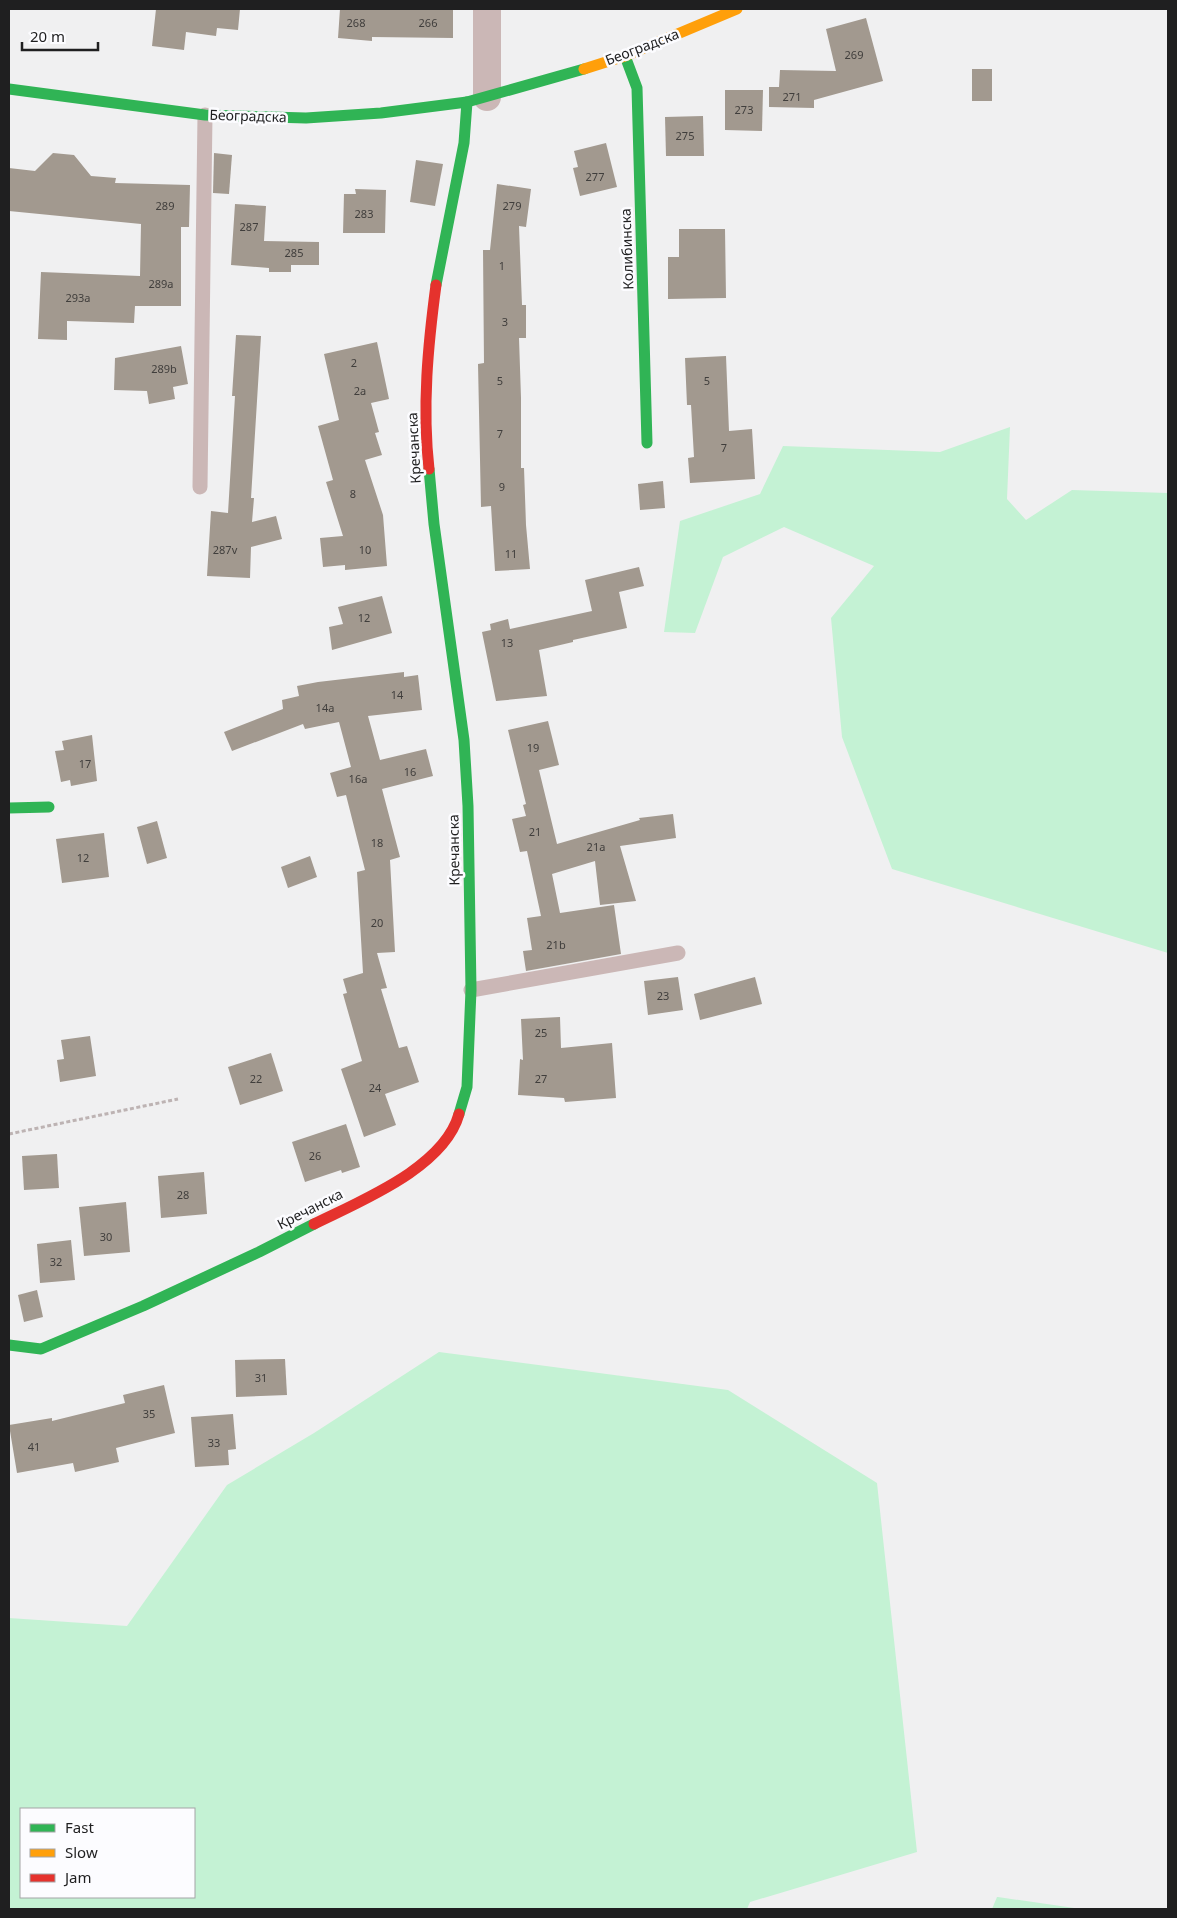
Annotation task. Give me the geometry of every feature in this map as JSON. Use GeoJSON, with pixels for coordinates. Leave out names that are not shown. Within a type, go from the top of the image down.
{"type":"FeatureCollection","features":[{"type":"Feature","properties":{"kind":"street"},"geometry":{"type":"LineString","coordinates":[[477,100],[487,9]]}},
{"type":"Feature","properties":{"kind":"street","name":"Београдска"},"geometry":{"type":"LineString","coordinates":[[9,89],[205,114],[306,118],[381,113],[477,100],[625,56],[737,9]]}},
{"type":"Feature","properties":{"kind":"street","name":"Колибинска"},"geometry":{"type":"LineString","coordinates":[[625,56],[637,88],[647,444]]}},
{"type":"Feature","properties":{"kind":"street","name":"Кречанска"},"geometry":{"type":"LineString","coordinates":[[9,1345],[41,1349],[143,1306],[259,1252],[397,1182],[432,1156],[456,1126],[467,1087],[471,990],[468,806],[464,740],[434,524],[426,443],[428,348],[438,271],[464,143],[477,100]]}},
{"type":"Feature","properties":{"kind":"street"},"geometry":{"type":"LineString","coordinates":[[9,808],[49,807]]}},
{"type":"Feature","properties":{"kind":"lane"},"geometry":{"type":"LineString","coordinates":[[200,487],[205,114]]}},
{"type":"Feature","properties":{"kind":"lane"},"geometry":{"type":"LineString","coordinates":[[471,990],[678,953]]}},
{"type":"Feature","properties":{"kind":"path"},"geometry":{"type":"LineString","coordinates":[[9,1134],[178,1099]]}},
{"type":"Feature","properties":{"kind":"green space"},"geometry":{"type":"Polygon","coordinates":[[[1010,427],[1007,499],[1026,520],[1072,490],[1168,493],[1168,953],[892,869],[842,737],[831,618],[874,566],[784,527],[723,557],[695,633],[664,632],[680,521],[760,494],[783,446],[940,452],[1010,427]]]}},
{"type":"Feature","properties":{"kind":"green space"},"geometry":{"type":"Polygon","coordinates":[[[439,1352],[728,1390],[877,1483],[917,1852],[750,1902],[747,1909],[9,1909],[9,1618],[127,1626],[227,1485],[314,1433],[439,1352]]]}},
{"type":"Feature","properties":{"kind":"green space"},"geometry":{"type":"Polygon","coordinates":[[[998,1897],[1081,1909],[992,1909],[998,1897]]]}},
{"type":"Feature","properties":{"kind":"building"},"geometry":{"type":"Polygon","coordinates":[[[156,9],[240,9],[238,30],[217,28],[216,36],[186,32],[184,50],[152,46],[156,9]]]}},
{"type":"Feature","properties":{"kind":"building"},"geometry":{"type":"Polygon","coordinates":[[[340,9],[453,9],[453,38],[372,37],[372,41],[338,38],[340,9]]]}},
{"type":"Feature","properties":{"kind":"building"},"geometry":{"type":"Polygon","coordinates":[[[866,18],[883,81],[814,100],[814,108],[769,107],[769,87],[779,87],[780,70],[836,71],[826,29],[866,18]]]}},
{"type":"Feature","properties":{"kind":"building"},"geometry":{"type":"Polygon","coordinates":[[[972,69],[992,69],[992,101],[972,101],[972,69]]]}},
{"type":"Feature","properties":{"kind":"building"},"geometry":{"type":"Polygon","coordinates":[[[725,90],[763,90],[762,131],[725,130],[725,90]]]}},
{"type":"Feature","properties":{"kind":"building"},"geometry":{"type":"Polygon","coordinates":[[[703,116],[704,156],[666,156],[665,117],[703,116]]]}},
{"type":"Feature","properties":{"kind":"building"},"geometry":{"type":"Polygon","coordinates":[[[606,143],[617,187],[580,196],[573,168],[578,167],[574,151],[606,143]]]}},
{"type":"Feature","properties":{"kind":"building"},"geometry":{"type":"Polygon","coordinates":[[[53,153],[74,155],[91,176],[116,178],[115,183],[190,185],[189,227],[181,227],[181,306],[135,306],[134,323],[67,321],[67,340],[38,339],[41,272],[140,276],[141,224],[9,211],[9,168],[35,171],[53,153]]]}},
{"type":"Feature","properties":{"kind":"building"},"geometry":{"type":"Polygon","coordinates":[[[214,153],[232,155],[229,194],[213,193],[214,153]]]}},
{"type":"Feature","properties":{"kind":"building"},"geometry":{"type":"Polygon","coordinates":[[[416,160],[443,164],[435,206],[410,202],[416,160]]]}},
{"type":"Feature","properties":{"kind":"building"},"geometry":{"type":"Polygon","coordinates":[[[497,184],[531,189],[526,227],[519,226],[522,305],[526,305],[526,338],[519,338],[521,468],[524,468],[530,569],[495,571],[491,506],[481,507],[478,364],[484,363],[483,250],[490,250],[497,184]]]}},
{"type":"Feature","properties":{"kind":"building"},"geometry":{"type":"Polygon","coordinates":[[[355,189],[386,190],[385,233],[343,233],[344,194],[356,194],[355,189]]]}},
{"type":"Feature","properties":{"kind":"building"},"geometry":{"type":"Polygon","coordinates":[[[235,204],[266,206],[264,241],[319,242],[319,265],[291,265],[291,272],[269,272],[269,268],[231,265],[235,204]]]}},
{"type":"Feature","properties":{"kind":"building"},"geometry":{"type":"Polygon","coordinates":[[[679,229],[725,229],[726,298],[668,299],[668,257],[679,257],[679,229]]]}},
{"type":"Feature","properties":{"kind":"building"},"geometry":{"type":"Polygon","coordinates":[[[236,335],[261,336],[251,498],[254,498],[252,522],[276,516],[282,539],[251,547],[250,578],[207,576],[211,511],[228,513],[235,396],[232,396],[236,335]]]}},
{"type":"Feature","properties":{"kind":"building"},"geometry":{"type":"Polygon","coordinates":[[[377,342],[389,399],[371,403],[379,432],[375,433],[382,455],[365,460],[383,515],[387,566],[345,570],[345,565],[323,567],[320,538],[343,536],[326,482],[333,480],[318,426],[339,420],[324,354],[377,342]]]}},
{"type":"Feature","properties":{"kind":"building"},"geometry":{"type":"Polygon","coordinates":[[[181,346],[188,384],[173,387],[175,399],[149,404],[147,391],[114,390],[115,358],[181,346]]]}},
{"type":"Feature","properties":{"kind":"building"},"geometry":{"type":"Polygon","coordinates":[[[726,356],[729,431],[752,429],[755,479],[690,483],[688,458],[694,457],[691,405],[687,405],[685,358],[726,356]]]}},
{"type":"Feature","properties":{"kind":"building"},"geometry":{"type":"Polygon","coordinates":[[[663,481],[665,508],[640,510],[638,484],[663,481]]]}},
{"type":"Feature","properties":{"kind":"building"},"geometry":{"type":"Polygon","coordinates":[[[639,567],[644,586],[619,592],[627,628],[539,650],[547,696],[496,701],[482,632],[491,630],[490,624],[508,619],[510,629],[592,611],[585,580],[639,567]]]}},
{"type":"Feature","properties":{"kind":"building"},"geometry":{"type":"Polygon","coordinates":[[[382,596],[392,633],[332,650],[329,627],[343,624],[338,607],[382,596]]]}},
{"type":"Feature","properties":{"kind":"building"},"geometry":{"type":"Polygon","coordinates":[[[404,672],[404,677],[418,675],[422,710],[368,716],[380,760],[426,749],[433,776],[382,789],[400,857],[390,860],[395,952],[377,953],[387,988],[381,989],[399,1048],[407,1046],[419,1082],[385,1094],[396,1125],[364,1137],[341,1069],[362,1061],[343,994],[347,993],[343,979],[363,973],[357,872],[365,870],[346,795],[337,797],[330,773],[351,767],[339,722],[305,729],[303,724],[232,751],[224,732],[283,709],[282,700],[299,696],[297,686],[404,672]]]}},
{"type":"Feature","properties":{"kind":"building"},"geometry":{"type":"Polygon","coordinates":[[[548,721],[559,765],[539,770],[557,844],[640,820],[639,818],[673,814],[676,838],[620,846],[636,901],[600,905],[595,861],[552,874],[560,913],[614,905],[621,954],[526,971],[523,951],[532,950],[527,918],[541,916],[527,851],[520,852],[512,819],[526,816],[523,805],[526,804],[508,730],[548,721]]]}},
{"type":"Feature","properties":{"kind":"building"},"geometry":{"type":"Polygon","coordinates":[[[92,735],[97,781],[71,786],[70,780],[61,782],[55,751],[64,750],[62,741],[92,735]]]}},
{"type":"Feature","properties":{"kind":"building"},"geometry":{"type":"Polygon","coordinates":[[[157,821],[167,858],[147,864],[137,827],[157,821]]]}},
{"type":"Feature","properties":{"kind":"building"},"geometry":{"type":"Polygon","coordinates":[[[104,833],[109,877],[62,883],[56,839],[104,833]]]}},
{"type":"Feature","properties":{"kind":"building"},"geometry":{"type":"Polygon","coordinates":[[[310,856],[317,877],[288,888],[281,867],[310,856]]]}},
{"type":"Feature","properties":{"kind":"building"},"geometry":{"type":"Polygon","coordinates":[[[678,977],[683,1010],[648,1015],[644,981],[678,977]]]}},
{"type":"Feature","properties":{"kind":"building"},"geometry":{"type":"Polygon","coordinates":[[[755,977],[762,1004],[700,1020],[694,994],[755,977]]]}},
{"type":"Feature","properties":{"kind":"building"},"geometry":{"type":"Polygon","coordinates":[[[560,1017],[561,1048],[612,1043],[616,1098],[565,1102],[564,1098],[518,1095],[520,1059],[523,1060],[521,1019],[560,1017]]]}},
{"type":"Feature","properties":{"kind":"building"},"geometry":{"type":"Polygon","coordinates":[[[90,1036],[96,1076],[60,1082],[57,1060],[64,1059],[61,1040],[90,1036]]]}},
{"type":"Feature","properties":{"kind":"building"},"geometry":{"type":"Polygon","coordinates":[[[271,1053],[283,1091],[240,1105],[228,1067],[271,1053]]]}},
{"type":"Feature","properties":{"kind":"building"},"geometry":{"type":"Polygon","coordinates":[[[346,1124],[360,1167],[342,1173],[341,1170],[305,1182],[292,1142],[346,1124]]]}},
{"type":"Feature","properties":{"kind":"building"},"geometry":{"type":"Polygon","coordinates":[[[57,1154],[59,1188],[24,1190],[22,1156],[57,1154]]]}},
{"type":"Feature","properties":{"kind":"building"},"geometry":{"type":"Polygon","coordinates":[[[204,1172],[207,1214],[161,1218],[158,1176],[204,1172]]]}},
{"type":"Feature","properties":{"kind":"building"},"geometry":{"type":"Polygon","coordinates":[[[126,1202],[130,1252],[84,1256],[79,1207],[126,1202]]]}},
{"type":"Feature","properties":{"kind":"building"},"geometry":{"type":"Polygon","coordinates":[[[71,1240],[75,1280],[40,1283],[37,1244],[71,1240]]]}},
{"type":"Feature","properties":{"kind":"building"},"geometry":{"type":"Polygon","coordinates":[[[37,1290],[43,1317],[24,1322],[18,1295],[37,1290]]]}},
{"type":"Feature","properties":{"kind":"building"},"geometry":{"type":"Polygon","coordinates":[[[285,1359],[287,1395],[236,1397],[235,1360],[285,1359]]]}},
{"type":"Feature","properties":{"kind":"building"},"geometry":{"type":"Polygon","coordinates":[[[164,1385],[175,1433],[116,1448],[119,1462],[75,1472],[73,1463],[17,1473],[9,1425],[52,1418],[52,1421],[125,1403],[123,1395],[164,1385]]]}},
{"type":"Feature","properties":{"kind":"building"},"geometry":{"type":"Polygon","coordinates":[[[233,1414],[236,1449],[228,1450],[229,1465],[195,1467],[191,1417],[233,1414]]]}},
{"type":"Feature","properties":{"kind":"traffic: fast"},"geometry":{"type":"LineString","coordinates":[[625,56],[637,88],[647,443]]}},
{"type":"Feature","properties":{"kind":"traffic: fast"},"geometry":{"type":"LineString","coordinates":[[9,89],[205,115],[306,118],[381,113],[467,102],[584,69]]}},
{"type":"Feature","properties":{"kind":"traffic: fast"},"geometry":{"type":"LineString","coordinates":[[436,285],[464,143],[467,102]]}},
{"type":"Feature","properties":{"kind":"traffic: fast"},"geometry":{"type":"LineString","coordinates":[[429,469],[434,524],[464,740],[468,806],[471,990],[467,1087],[459,1114]]}},
{"type":"Feature","properties":{"kind":"traffic: fast"},"geometry":{"type":"LineString","coordinates":[[9,808],[49,807]]}},
{"type":"Feature","properties":{"kind":"traffic: fast"},"geometry":{"type":"LineString","coordinates":[[9,1345],[41,1349],[143,1306],[314,1224]]}},
{"type":"Feature","properties":{"kind":"traffic: slow"},"geometry":{"type":"LineString","coordinates":[[584,69],[625,56],[737,9]]}},
{"type":"Feature","properties":{"kind":"traffic: jam"},"geometry":{"type":"LineString","coordinates":[[429,469],[426,399],[436,285]]}},
{"type":"Feature","properties":{"kind":"traffic: jam"},"geometry":{"type":"LineString","coordinates":[[314,1224],[398,1181],[419,1166],[436,1151],[450,1133],[459,1114]]}}]}
